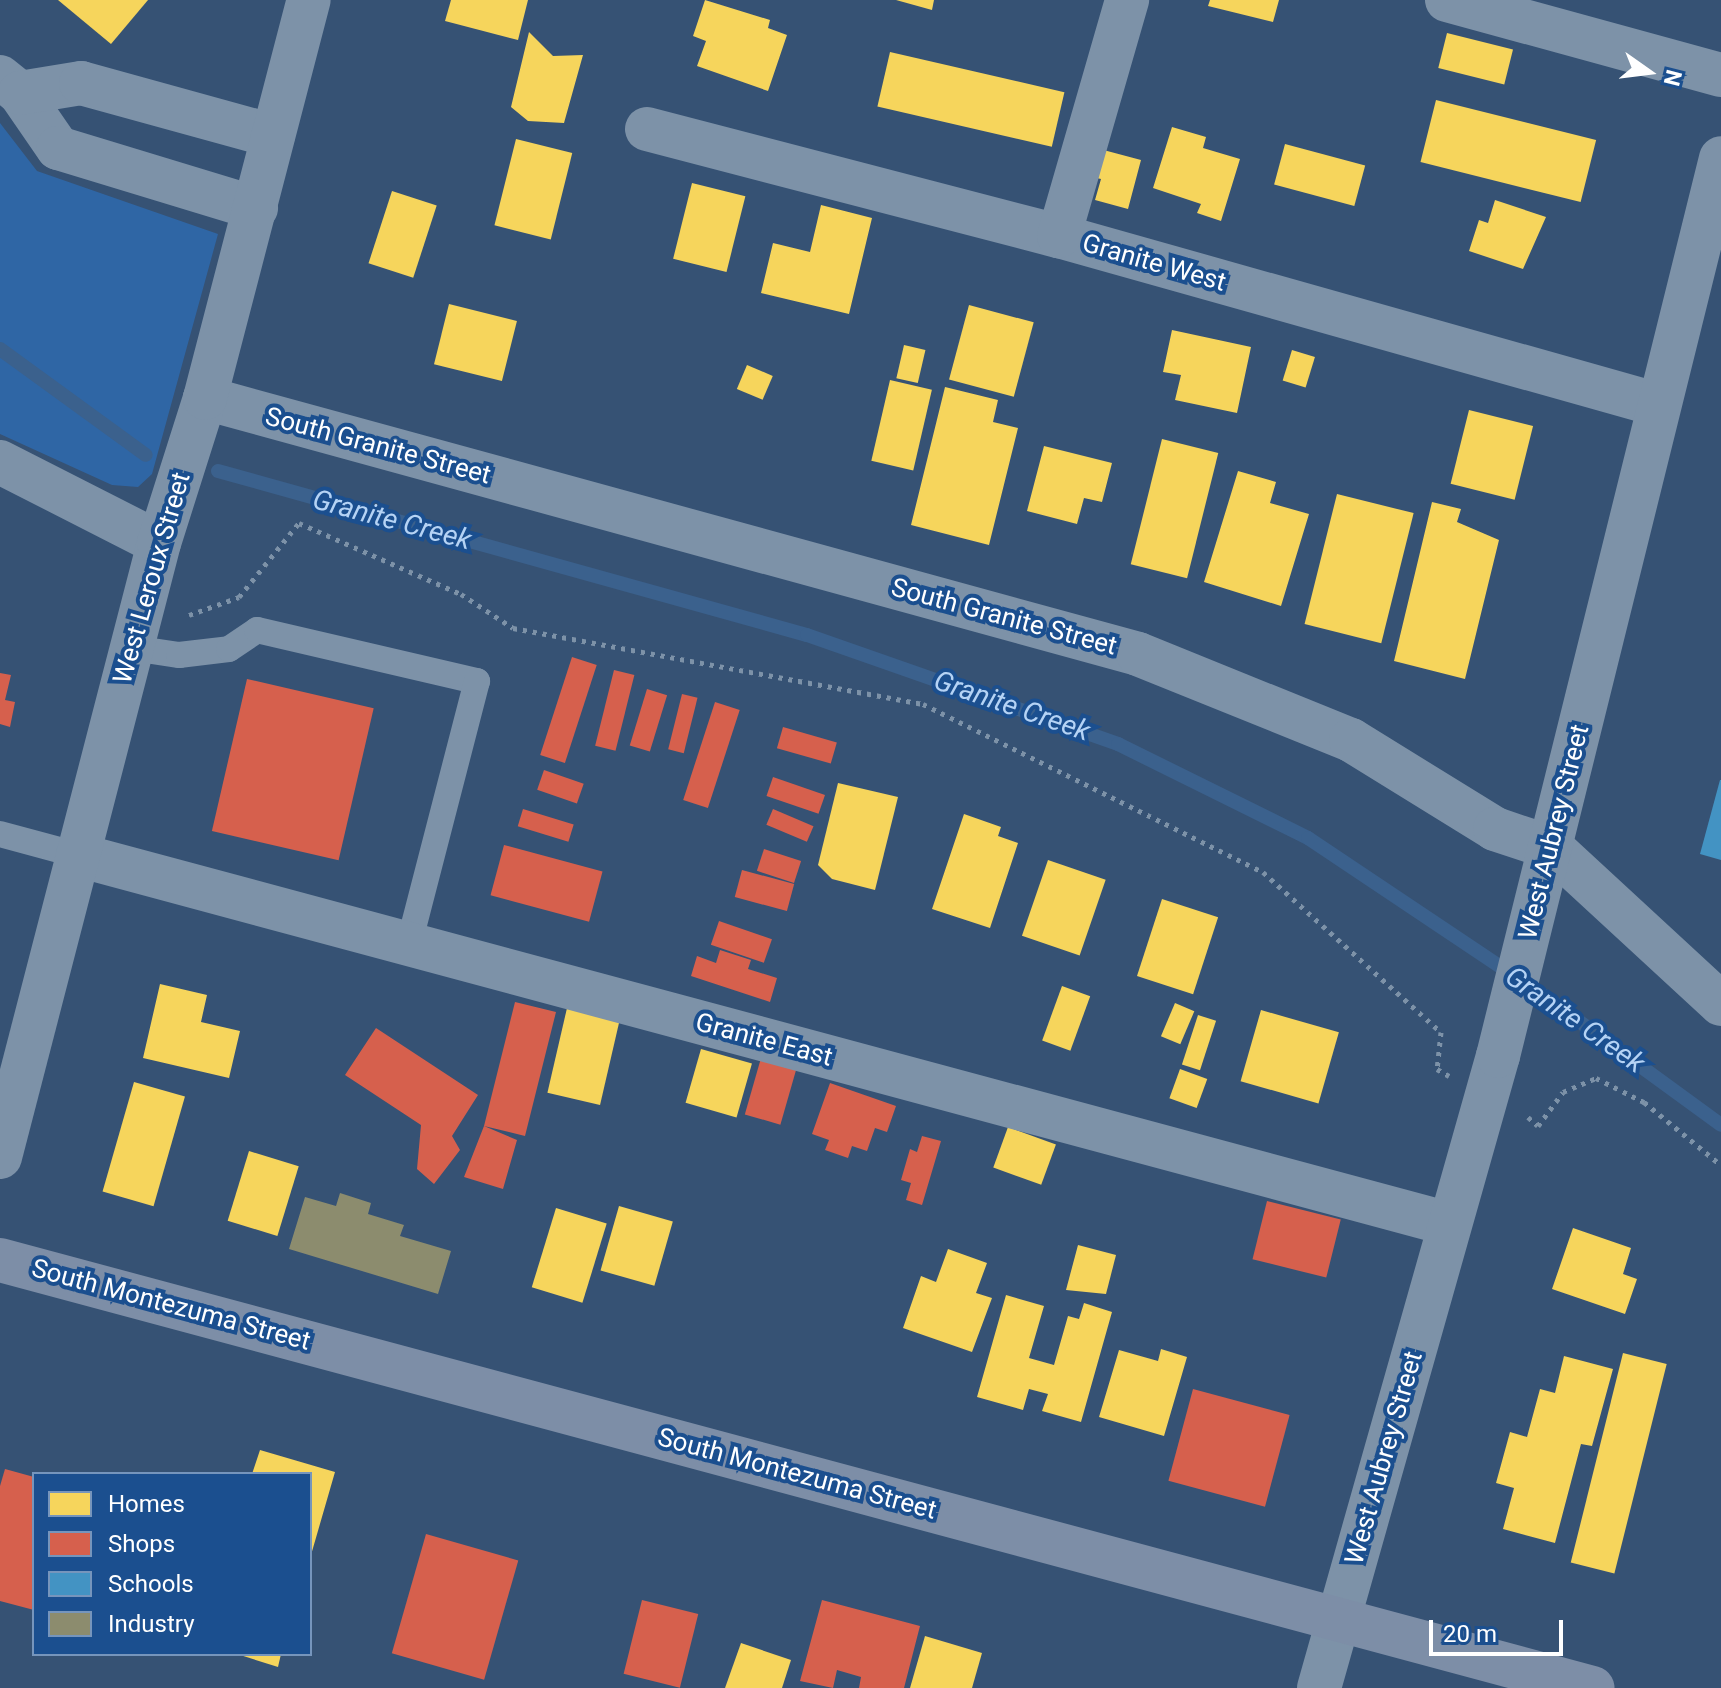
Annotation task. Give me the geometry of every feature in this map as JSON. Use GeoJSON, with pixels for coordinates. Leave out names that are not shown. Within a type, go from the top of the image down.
{"type":"FeatureCollection","features":[{"type":"Feature","properties":{"kind":"main road","name":"South Montezuma Street"},"geometry":{"type":"LineString","coordinates":[[0,1260],[1593,1688]]}},
{"type":"Feature","properties":{"kind":"street","name":"West Leroux Street"},"geometry":{"type":"LineString","coordinates":[[0,1157],[159,543],[205,398],[309,0]]}},
{"type":"Feature","properties":{"kind":"street"},"geometry":{"type":"LineString","coordinates":[[1059,236],[1127,0]]}},
{"type":"Feature","properties":{"kind":"street"},"geometry":{"type":"LineString","coordinates":[[1447,0],[1721,75]]}},
{"type":"Feature","properties":{"kind":"street"},"geometry":{"type":"LineString","coordinates":[[10,85],[81,83],[273,136]]}},
{"type":"Feature","properties":{"kind":"street"},"geometry":{"type":"LineString","coordinates":[[10,85],[58,148],[256,208]]}},
{"type":"Feature","properties":{"kind":"street","name":"Granite West"},"geometry":{"type":"LineString","coordinates":[[647,129],[1059,236],[1659,405]]}},
{"type":"Feature","properties":{"kind":"street","name":"West Aubrey Street"},"geometry":{"type":"LineString","coordinates":[[1319,1688],[1498,1056],[1721,158]]}},
{"type":"Feature","properties":{"kind":"street","name":"South Granite Street"},"geometry":{"type":"LineString","coordinates":[[205,398],[1138,654],[1351,740],[1495,829],[1552,848],[1721,1004]]}},
{"type":"Feature","properties":{"kind":"street"},"geometry":{"type":"LineString","coordinates":[[0,462],[159,543]]}},
{"type":"Feature","properties":{"kind":"street","name":"Granite East"},"geometry":{"type":"LineString","coordinates":[[78,855],[1449,1224]]}},
{"type":"Feature","properties":{"kind":"lane"},"geometry":{"type":"LineString","coordinates":[[133,641],[179,655],[229,649],[257,630],[477,681],[409,944]]}},
{"type":"Feature","properties":{"kind":"lane"},"geometry":{"type":"LineString","coordinates":[[0,834],[78,855]]}},
{"type":"Feature","properties":{"kind":"path"},"geometry":{"type":"LineString","coordinates":[[133,641],[239,597],[299,523],[461,594],[513,628],[923,704],[1263,872],[1441,1032],[1437,1069],[1455,1079]]}},
{"type":"Feature","properties":{"kind":"path"},"geometry":{"type":"LineString","coordinates":[[1524,1114],[1538,1126],[1563,1092],[1596,1078],[1644,1102],[1721,1165]]}},
{"type":"Feature","properties":{"kind":"shaded area"},"geometry":{"type":"Polygon","coordinates":[[[0,123],[37,171],[218,234],[152,474],[138,487],[112,485],[0,434],[0,123]]]}},
{"type":"Feature","properties":{"kind":"building: Homes"},"geometry":{"type":"Polygon","coordinates":[[[58,0],[148,0],[111,44],[58,0]]]}},
{"type":"Feature","properties":{"kind":"building: Homes"},"geometry":{"type":"Polygon","coordinates":[[[451,0],[528,0],[518,40],[445,21],[451,0]]]}},
{"type":"Feature","properties":{"kind":"building: Homes"},"geometry":{"type":"Polygon","coordinates":[[[705,0],[770,20],[768,28],[787,35],[768,91],[697,66],[706,41],[693,36],[705,0]]]}},
{"type":"Feature","properties":{"kind":"building: Homes"},"geometry":{"type":"Polygon","coordinates":[[[896,0],[934,0],[932,10],[896,0]]]}},
{"type":"Feature","properties":{"kind":"building: Homes"},"geometry":{"type":"Polygon","coordinates":[[[1210,0],[1279,0],[1273,22],[1208,6],[1210,0]]]}},
{"type":"Feature","properties":{"kind":"building: Homes"},"geometry":{"type":"Polygon","coordinates":[[[529,32],[553,56],[583,55],[564,123],[528,121],[511,107],[529,32]]]}},
{"type":"Feature","properties":{"kind":"building: Homes"},"geometry":{"type":"Polygon","coordinates":[[[1447,33],[1513,49],[1504,84],[1438,68],[1447,33]]]}},
{"type":"Feature","properties":{"kind":"building: Homes"},"geometry":{"type":"Polygon","coordinates":[[[890,52],[1064,92],[1052,147],[877,107],[890,52]]]}},
{"type":"Feature","properties":{"kind":"building: Homes"},"geometry":{"type":"Polygon","coordinates":[[[1436,100],[1596,140],[1581,202],[1421,162],[1436,100]]]}},
{"type":"Feature","properties":{"kind":"building: Homes"},"geometry":{"type":"Polygon","coordinates":[[[1172,127],[1206,137],[1203,148],[1240,159],[1221,221],[1197,213],[1201,204],[1153,188],[1172,127]]]}},
{"type":"Feature","properties":{"kind":"building: Homes"},"geometry":{"type":"Polygon","coordinates":[[[516,139],[572,153],[551,239],[494,225],[516,139]]]}},
{"type":"Feature","properties":{"kind":"building: Homes"},"geometry":{"type":"Polygon","coordinates":[[[1285,144],[1365,165],[1354,206],[1274,185],[1285,144]]]}},
{"type":"Feature","properties":{"kind":"building: Homes"},"geometry":{"type":"Polygon","coordinates":[[[1096,148],[1141,160],[1128,209],[1095,200],[1101,179],[1088,176],[1096,148]]]}},
{"type":"Feature","properties":{"kind":"building: Homes"},"geometry":{"type":"Polygon","coordinates":[[[692,183],[745,196],[726,272],[673,259],[692,183]]]}},
{"type":"Feature","properties":{"kind":"building: Homes"},"geometry":{"type":"Polygon","coordinates":[[[392,191],[437,206],[413,278],[369,263],[392,191]]]}},
{"type":"Feature","properties":{"kind":"building: Homes"},"geometry":{"type":"Polygon","coordinates":[[[1495,200],[1546,217],[1523,269],[1469,251],[1479,220],[1488,223],[1495,200]]]}},
{"type":"Feature","properties":{"kind":"building: Homes"},"geometry":{"type":"Polygon","coordinates":[[[821,205],[872,218],[849,314],[761,293],[773,243],[810,252],[821,205]]]}},
{"type":"Feature","properties":{"kind":"building: Homes"},"geometry":{"type":"Polygon","coordinates":[[[449,304],[517,321],[502,381],[434,364],[449,304]]]}},
{"type":"Feature","properties":{"kind":"building: Homes"},"geometry":{"type":"Polygon","coordinates":[[[969,305],[1034,322],[1014,397],[949,379],[969,305]]]}},
{"type":"Feature","properties":{"kind":"building: Homes"},"geometry":{"type":"Polygon","coordinates":[[[1172,330],[1251,347],[1237,413],[1175,400],[1181,375],[1163,372],[1172,330]]]}},
{"type":"Feature","properties":{"kind":"building: Homes"},"geometry":{"type":"Polygon","coordinates":[[[904,345],[925,350],[918,383],[896,378],[904,345]]]}},
{"type":"Feature","properties":{"kind":"building: Homes"},"geometry":{"type":"Polygon","coordinates":[[[1292,350],[1315,357],[1306,388],[1283,381],[1292,350]]]}},
{"type":"Feature","properties":{"kind":"building: Homes"},"geometry":{"type":"Polygon","coordinates":[[[747,365],[773,376],[763,400],[737,389],[747,365]]]}},
{"type":"Feature","properties":{"kind":"building: Homes"},"geometry":{"type":"Polygon","coordinates":[[[890,380],[932,390],[913,471],[871,461],[890,380]]]}},
{"type":"Feature","properties":{"kind":"building: Homes"},"geometry":{"type":"Polygon","coordinates":[[[945,387],[998,400],[993,422],[1018,428],[989,545],[911,525],[945,387]]]}},
{"type":"Feature","properties":{"kind":"building: Homes"},"geometry":{"type":"Polygon","coordinates":[[[1469,410],[1533,426],[1515,500],[1451,484],[1469,410]]]}},
{"type":"Feature","properties":{"kind":"building: Homes"},"geometry":{"type":"Polygon","coordinates":[[[1162,439],[1218,453],[1187,578],[1131,564],[1162,439]]]}},
{"type":"Feature","properties":{"kind":"building: Homes"},"geometry":{"type":"Polygon","coordinates":[[[1044,446],[1112,463],[1102,502],[1084,498],[1077,524],[1027,511],[1044,446]]]}},
{"type":"Feature","properties":{"kind":"building: Homes"},"geometry":{"type":"Polygon","coordinates":[[[1238,471],[1276,482],[1270,503],[1309,514],[1281,606],[1204,582],[1238,471]]]}},
{"type":"Feature","properties":{"kind":"building: Homes"},"geometry":{"type":"Polygon","coordinates":[[[1337,494],[1414,513],[1381,643],[1305,624],[1337,494]]]}},
{"type":"Feature","properties":{"kind":"building: Homes"},"geometry":{"type":"Polygon","coordinates":[[[1432,502],[1461,509],[1457,522],[1499,540],[1465,679],[1394,661],[1432,502]]]}},
{"type":"Feature","properties":{"kind":"building: Homes"},"geometry":{"type":"Polygon","coordinates":[[[838,783],[898,797],[875,890],[832,879],[818,865],[838,783]]]}},
{"type":"Feature","properties":{"kind":"building: Homes"},"geometry":{"type":"Polygon","coordinates":[[[964,814],[1001,827],[998,836],[1018,843],[990,928],[932,909],[964,814]]]}},
{"type":"Feature","properties":{"kind":"building: Homes"},"geometry":{"type":"Polygon","coordinates":[[[1048,860],[1106,880],[1080,956],[1022,936],[1048,860]]]}},
{"type":"Feature","properties":{"kind":"building: Homes"},"geometry":{"type":"Polygon","coordinates":[[[1162,899],[1218,917],[1193,994],[1137,976],[1162,899]]]}},
{"type":"Feature","properties":{"kind":"building: Homes"},"geometry":{"type":"Polygon","coordinates":[[[160,984],[207,995],[201,1022],[240,1031],[229,1078],[143,1058],[160,984]]]}},
{"type":"Feature","properties":{"kind":"building: Homes"},"geometry":{"type":"Polygon","coordinates":[[[1062,986],[1090,996],[1070,1051],[1042,1041],[1062,986]]]}},
{"type":"Feature","properties":{"kind":"building: Homes"},"geometry":{"type":"Polygon","coordinates":[[[1175,1003],[1194,1011],[1180,1044],[1161,1036],[1175,1003]]]}},
{"type":"Feature","properties":{"kind":"building: Homes"},"geometry":{"type":"Polygon","coordinates":[[[567,1008],[620,1020],[600,1105],[547,1093],[567,1008]]]}},
{"type":"Feature","properties":{"kind":"building: Homes"},"geometry":{"type":"Polygon","coordinates":[[[1261,1010],[1339,1032],[1318,1103],[1241,1081],[1261,1010]]]}},
{"type":"Feature","properties":{"kind":"building: Homes"},"geometry":{"type":"Polygon","coordinates":[[[1198,1015],[1216,1021],[1200,1070],[1182,1064],[1198,1015]]]}},
{"type":"Feature","properties":{"kind":"building: Homes"},"geometry":{"type":"Polygon","coordinates":[[[701,1049],[752,1064],[737,1117],[686,1103],[701,1049]]]}},
{"type":"Feature","properties":{"kind":"building: Homes"},"geometry":{"type":"Polygon","coordinates":[[[1180,1069],[1207,1079],[1197,1108],[1169,1098],[1180,1069]]]}},
{"type":"Feature","properties":{"kind":"building: Homes"},"geometry":{"type":"Polygon","coordinates":[[[134,1082],[185,1097],[154,1206],[103,1192],[134,1082]]]}},
{"type":"Feature","properties":{"kind":"building: Homes"},"geometry":{"type":"Polygon","coordinates":[[[1008,1127],[1056,1144],[1041,1185],[993,1167],[1008,1127]]]}},
{"type":"Feature","properties":{"kind":"building: Homes"},"geometry":{"type":"Polygon","coordinates":[[[249,1151],[299,1166],[277,1236],[228,1221],[249,1151]]]}},
{"type":"Feature","properties":{"kind":"building: Homes"},"geometry":{"type":"Polygon","coordinates":[[[619,1206],[673,1221],[654,1286],[601,1270],[619,1206]]]}},
{"type":"Feature","properties":{"kind":"building: Homes"},"geometry":{"type":"Polygon","coordinates":[[[556,1208],[607,1223],[582,1303],[532,1287],[556,1208]]]}},
{"type":"Feature","properties":{"kind":"building: Homes"},"geometry":{"type":"Polygon","coordinates":[[[1573,1228],[1631,1248],[1623,1274],[1637,1279],[1625,1314],[1552,1289],[1573,1228]]]}},
{"type":"Feature","properties":{"kind":"building: Homes"},"geometry":{"type":"Polygon","coordinates":[[[1078,1245],[1116,1255],[1106,1294],[1066,1290],[1078,1245]]]}},
{"type":"Feature","properties":{"kind":"building: Homes"},"geometry":{"type":"Polygon","coordinates":[[[948,1249],[987,1263],[976,1293],[992,1298],[972,1352],[903,1328],[921,1276],[936,1282],[948,1249]]]}},
{"type":"Feature","properties":{"kind":"building: Homes"},"geometry":{"type":"Polygon","coordinates":[[[1006,1295],[1044,1306],[1029,1358],[1054,1365],[1068,1316],[1079,1319],[1084,1303],[1112,1312],[1081,1422],[1042,1411],[1048,1394],[1029,1389],[1023,1410],[977,1397],[1006,1295]]]}},
{"type":"Feature","properties":{"kind":"building: Homes"},"geometry":{"type":"Polygon","coordinates":[[[1161,1349],[1187,1357],[1164,1436],[1099,1417],[1119,1350],[1158,1361],[1161,1349]]]}},
{"type":"Feature","properties":{"kind":"building: Homes"},"geometry":{"type":"Polygon","coordinates":[[[1623,1353],[1667,1364],[1614,1573],[1571,1563],[1623,1353]]]}},
{"type":"Feature","properties":{"kind":"building: Homes"},"geometry":{"type":"Polygon","coordinates":[[[1564,1356],[1613,1369],[1592,1446],[1581,1444],[1555,1543],[1503,1529],[1514,1488],[1496,1483],[1510,1432],[1527,1437],[1540,1389],[1555,1393],[1564,1356]]]}},
{"type":"Feature","properties":{"kind":"building: Homes"},"geometry":{"type":"Polygon","coordinates":[[[260,1450],[335,1472],[312,1552],[312,1472],[253,1472],[260,1450]]]}},
{"type":"Feature","properties":{"kind":"building: Homes"},"geometry":{"type":"Polygon","coordinates":[[[925,1636],[982,1653],[972,1688],[910,1688],[925,1636]]]}},
{"type":"Feature","properties":{"kind":"building: Homes"},"geometry":{"type":"Polygon","coordinates":[[[741,1643],[791,1660],[782,1688],[725,1688],[741,1643]]]}},
{"type":"Feature","properties":{"kind":"building: Homes"},"geometry":{"type":"Polygon","coordinates":[[[243,1656],[281,1656],[278,1667],[243,1656]]]}},
{"type":"Feature","properties":{"kind":"building: Shops"},"geometry":{"type":"Polygon","coordinates":[[[572,657],[597,665],[565,763],[540,755],[572,657]]]}},
{"type":"Feature","properties":{"kind":"building: Shops"},"geometry":{"type":"Polygon","coordinates":[[[614,670],[634,675],[616,751],[595,746],[614,670]]]}},
{"type":"Feature","properties":{"kind":"building: Shops"},"geometry":{"type":"Polygon","coordinates":[[[0,673],[11,675],[5,700],[15,702],[10,727],[0,724],[0,673]]]}},
{"type":"Feature","properties":{"kind":"building: Shops"},"geometry":{"type":"Polygon","coordinates":[[[247,679],[374,708],[339,860],[212,831],[247,679]]]}},
{"type":"Feature","properties":{"kind":"building: Shops"},"geometry":{"type":"Polygon","coordinates":[[[647,689],[667,695],[650,752],[630,745],[647,689]]]}},
{"type":"Feature","properties":{"kind":"building: Shops"},"geometry":{"type":"Polygon","coordinates":[[[682,694],[698,698],[684,753],[668,749],[682,694]]]}},
{"type":"Feature","properties":{"kind":"building: Shops"},"geometry":{"type":"Polygon","coordinates":[[[715,702],[740,710],[708,808],[683,800],[715,702]]]}},
{"type":"Feature","properties":{"kind":"building: Shops"},"geometry":{"type":"Polygon","coordinates":[[[783,727],[837,742],[831,764],[777,748],[783,727]]]}},
{"type":"Feature","properties":{"kind":"building: Shops"},"geometry":{"type":"Polygon","coordinates":[[[544,770],[584,784],[577,804],[537,790],[544,770]]]}},
{"type":"Feature","properties":{"kind":"building: Shops"},"geometry":{"type":"Polygon","coordinates":[[[773,777],[825,795],[818,814],[766,796],[773,777]]]}},
{"type":"Feature","properties":{"kind":"building: Shops"},"geometry":{"type":"Polygon","coordinates":[[[523,809],[574,824],[568,842],[518,826],[523,809]]]}},
{"type":"Feature","properties":{"kind":"building: Shops"},"geometry":{"type":"Polygon","coordinates":[[[773,809],[814,826],[807,842],[766,825],[773,809]]]}},
{"type":"Feature","properties":{"kind":"building: Shops"},"geometry":{"type":"Polygon","coordinates":[[[504,845],[603,871],[589,922],[491,895],[504,845]]]}},
{"type":"Feature","properties":{"kind":"building: Shops"},"geometry":{"type":"Polygon","coordinates":[[[764,849],[801,861],[794,883],[757,871],[764,849]]]}},
{"type":"Feature","properties":{"kind":"building: Shops"},"geometry":{"type":"Polygon","coordinates":[[[742,870],[794,884],[787,911],[735,897],[742,870]]]}},
{"type":"Feature","properties":{"kind":"building: Shops"},"geometry":{"type":"Polygon","coordinates":[[[719,921],[772,939],[764,963],[711,945],[719,921]]]}},
{"type":"Feature","properties":{"kind":"building: Shops"},"geometry":{"type":"Polygon","coordinates":[[[720,950],[751,960],[748,969],[777,978],[770,1002],[691,976],[697,956],[716,963],[720,950]]]}},
{"type":"Feature","properties":{"kind":"building: Shops"},"geometry":{"type":"Polygon","coordinates":[[[515,1002],[556,1012],[525,1136],[484,1126],[515,1002]]]}},
{"type":"Feature","properties":{"kind":"building: Shops"},"geometry":{"type":"Polygon","coordinates":[[[376,1028],[478,1095],[452,1136],[460,1150],[434,1184],[417,1169],[421,1125],[345,1075],[376,1028]]]}},
{"type":"Feature","properties":{"kind":"building: Shops"},"geometry":{"type":"Polygon","coordinates":[[[763,1051],[799,1061],[780,1125],[745,1114],[763,1051]]]}},
{"type":"Feature","properties":{"kind":"building: Shops"},"geometry":{"type":"Polygon","coordinates":[[[830,1083],[896,1106],[887,1132],[875,1128],[867,1151],[852,1146],[848,1158],[825,1150],[829,1140],[812,1134],[830,1083]]]}},
{"type":"Feature","properties":{"kind":"building: Shops"},"geometry":{"type":"Polygon","coordinates":[[[484,1126],[517,1140],[503,1189],[464,1177],[484,1126]]]}},
{"type":"Feature","properties":{"kind":"building: Shops"},"geometry":{"type":"Polygon","coordinates":[[[922,1136],[941,1141],[922,1205],[906,1200],[911,1183],[901,1180],[910,1149],[917,1152],[922,1136]]]}},
{"type":"Feature","properties":{"kind":"building: Shops"},"geometry":{"type":"Polygon","coordinates":[[[1267,1201],[1341,1219],[1326,1278],[1252,1259],[1267,1201]]]}},
{"type":"Feature","properties":{"kind":"building: Shops"},"geometry":{"type":"Polygon","coordinates":[[[1193,1389],[1290,1415],[1265,1507],[1168,1481],[1193,1389]]]}},
{"type":"Feature","properties":{"kind":"building: Shops"},"geometry":{"type":"Polygon","coordinates":[[[5,1469],[32,1476],[32,1609],[0,1601],[0,1486],[5,1469]]]}},
{"type":"Feature","properties":{"kind":"building: Shops"},"geometry":{"type":"Polygon","coordinates":[[[426,1534],[518,1560],[484,1680],[392,1653],[426,1534]]]}},
{"type":"Feature","properties":{"kind":"building: Shops"},"geometry":{"type":"Polygon","coordinates":[[[642,1600],[698,1614],[680,1688],[624,1674],[642,1600]]]}},
{"type":"Feature","properties":{"kind":"building: Shops"},"geometry":{"type":"Polygon","coordinates":[[[822,1600],[920,1626],[904,1688],[859,1688],[861,1677],[837,1670],[833,1688],[800,1681],[822,1600]]]}},
{"type":"Feature","properties":{"kind":"building: Schools"},"geometry":{"type":"Polygon","coordinates":[[[1721,780],[1721,860],[1700,854],[1721,780]]]}},
{"type":"Feature","properties":{"kind":"building: Industry"},"geometry":{"type":"Polygon","coordinates":[[[340,1193],[371,1203],[368,1214],[404,1225],[400,1236],[451,1251],[438,1294],[289,1249],[305,1197],[336,1206],[340,1193]]]}},
{"type":"Feature","properties":{"kind":"waterway","name":"Granite Creek"},"geometry":{"type":"LineString","coordinates":[[0,349],[146,455]]}},
{"type":"Feature","properties":{"kind":"waterway","name":"Granite Creek"},"geometry":{"type":"LineString","coordinates":[[218,471],[807,635],[1118,744],[1308,838],[1547,998],[1721,1125]]}}]}
